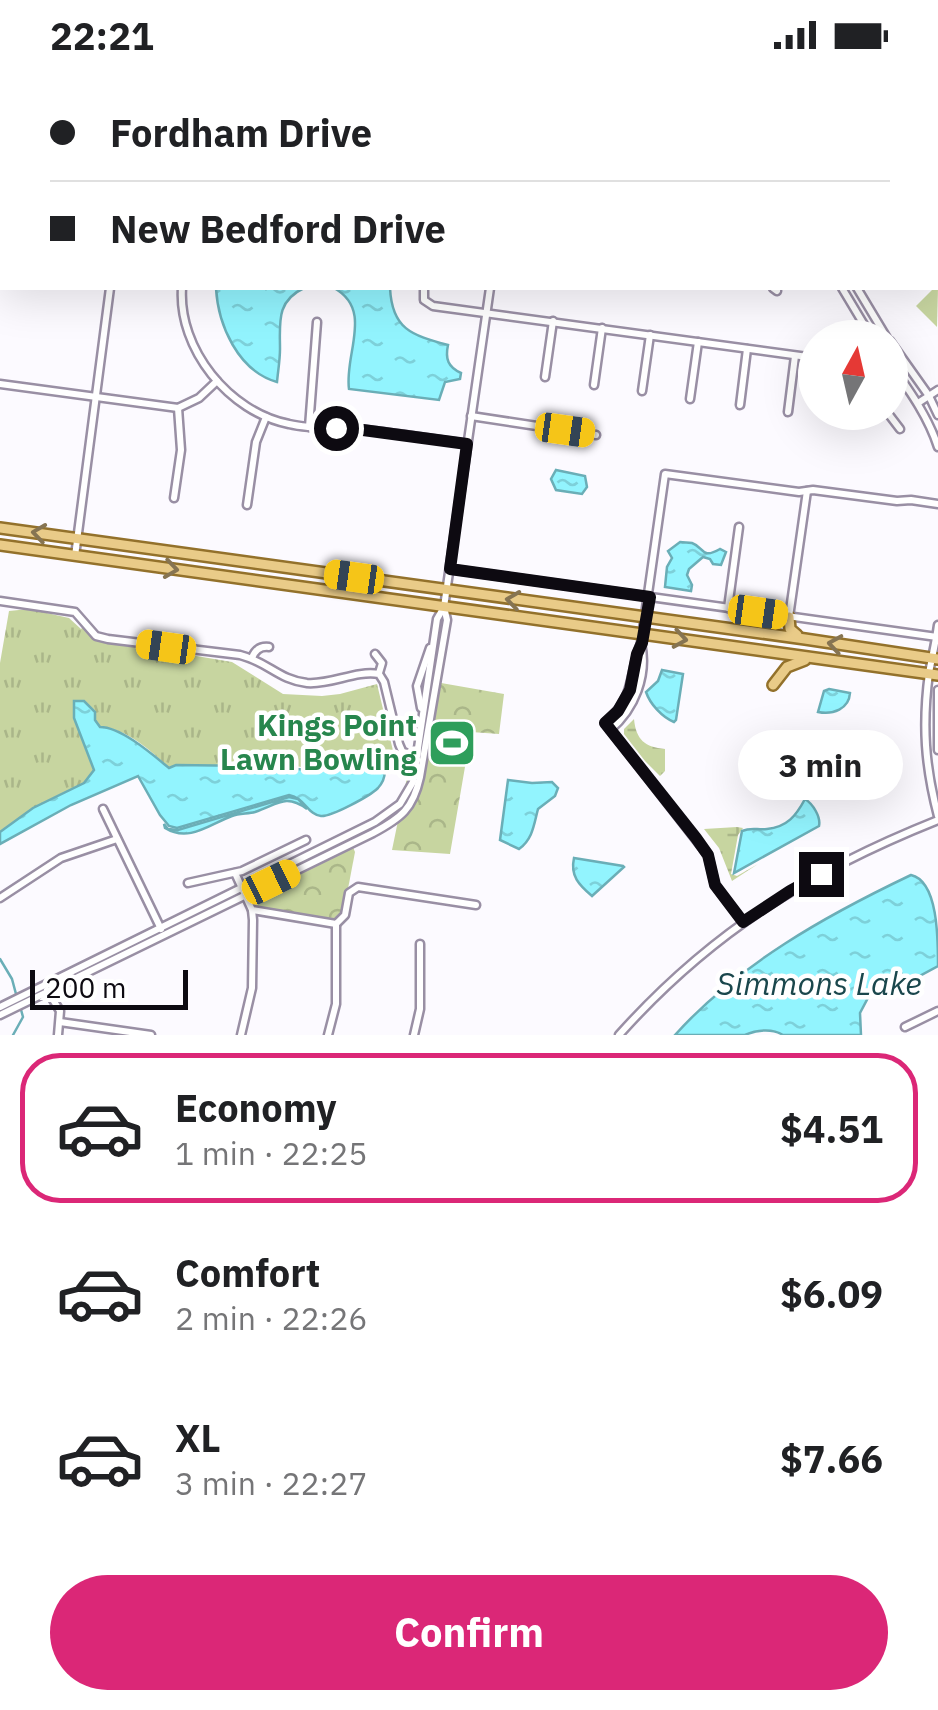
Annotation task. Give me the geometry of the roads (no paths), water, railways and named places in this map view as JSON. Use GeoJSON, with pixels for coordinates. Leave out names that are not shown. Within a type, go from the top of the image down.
{"type":"FeatureCollection","features":[{"type":"Feature","properties":{"kind":"main road"},"geometry":{"type":"LineString","coordinates":[[0,528],[773,634],[789,626]]}},
{"type":"Feature","properties":{"kind":"main road"},"geometry":{"type":"LineString","coordinates":[[0,545],[642,638],[710,644],[777,658],[821,659],[934,674]]}},
{"type":"Feature","properties":{"kind":"main road"},"geometry":{"type":"LineString","coordinates":[[773,634],[789,626]]}},
{"type":"Feature","properties":{"kind":"main road"},"geometry":{"type":"LineString","coordinates":[[789,626],[805,639],[935,659]]}},
{"type":"Feature","properties":{"kind":"main road"},"geometry":{"type":"LineString","coordinates":[[777,658],[789,626]]}},
{"type":"Feature","properties":{"kind":"main road"},"geometry":{"type":"LineString","coordinates":[[774,685],[791,665],[821,659]]}},
{"type":"Feature","properties":{"kind":"street"},"geometry":{"type":"LineString","coordinates":[[74,556],[110,290]]}},
{"type":"Feature","properties":{"kind":"street"},"geometry":{"type":"LineString","coordinates":[[182,290],[187,328],[197,354],[216,381],[237,400],[266,417],[310,427],[467,444]]}},
{"type":"Feature","properties":{"kind":"street"},"geometry":{"type":"LineString","coordinates":[[424,290],[424,300],[433,306],[798,356]]}},
{"type":"Feature","properties":{"kind":"street"},"geometry":{"type":"LineString","coordinates":[[419,760],[422,712],[437,620],[447,590],[490,290]]}},
{"type":"Feature","properties":{"kind":"street"},"geometry":{"type":"LineString","coordinates":[[843,290],[862,320]]}},
{"type":"Feature","properties":{"kind":"street"},"geometry":{"type":"LineString","coordinates":[[858,290],[877,320]]}},
{"type":"Feature","properties":{"kind":"street"},"geometry":{"type":"LineString","coordinates":[[546,377],[552,321]]}},
{"type":"Feature","properties":{"kind":"street"},"geometry":{"type":"LineString","coordinates":[[310,427],[317,322]]}},
{"type":"Feature","properties":{"kind":"street"},"geometry":{"type":"LineString","coordinates":[[594,384],[602,328]]}},
{"type":"Feature","properties":{"kind":"street"},"geometry":{"type":"LineString","coordinates":[[642,391],[650,335]]}},
{"type":"Feature","properties":{"kind":"street"},"geometry":{"type":"LineString","coordinates":[[690,399],[698,342]]}},
{"type":"Feature","properties":{"kind":"street"},"geometry":{"type":"LineString","coordinates":[[740,405],[747,349]]}},
{"type":"Feature","properties":{"kind":"street"},"geometry":{"type":"LineString","coordinates":[[788,412],[795,356]]}},
{"type":"Feature","properties":{"kind":"street"},"geometry":{"type":"LineString","coordinates":[[908,366],[938,415]]}},
{"type":"Feature","properties":{"kind":"street"},"geometry":{"type":"LineString","coordinates":[[0,384],[178,408],[198,398],[216,381]]}},
{"type":"Feature","properties":{"kind":"street"},"geometry":{"type":"LineString","coordinates":[[908,389],[938,447]]}},
{"type":"Feature","properties":{"kind":"street"},"geometry":{"type":"LineString","coordinates":[[918,403],[938,390]]}},
{"type":"Feature","properties":{"kind":"street"},"geometry":{"type":"LineString","coordinates":[[174,498],[181,450],[178,408]]}},
{"type":"Feature","properties":{"kind":"street"},"geometry":{"type":"LineString","coordinates":[[471,416],[596,434]]}},
{"type":"Feature","properties":{"kind":"street"},"geometry":{"type":"LineString","coordinates":[[248,505],[256,442],[266,417]]}},
{"type":"Feature","properties":{"kind":"street"},"geometry":{"type":"LineString","coordinates":[[743,922],[715,885],[702,846],[608,726],[628,694],[642,638],[665,474],[799,492],[938,504]]}},
{"type":"Feature","properties":{"kind":"street"},"geometry":{"type":"LineString","coordinates":[[789,626],[807,491]]}},
{"type":"Feature","properties":{"kind":"street"},"geometry":{"type":"LineString","coordinates":[[728,608],[739,527]]}},
{"type":"Feature","properties":{"kind":"street"},"geometry":{"type":"LineString","coordinates":[[450,569],[728,608],[789,626],[937,637]]}},
{"type":"Feature","properties":{"kind":"street"},"geometry":{"type":"LineString","coordinates":[[0,601],[74,612],[96,636],[108,640],[252,658],[301,682],[319,684],[365,673],[379,674]]}},
{"type":"Feature","properties":{"kind":"street"},"geometry":{"type":"LineString","coordinates":[[0,1015],[11,1005],[163,932],[389,814],[408,794],[419,760],[447,620],[444,608]]}},
{"type":"Feature","properties":{"kind":"street"},"geometry":{"type":"LineString","coordinates":[[618,1035],[684,968],[743,922],[852,856],[938,818],[928,777],[925,725],[938,626]]}},
{"type":"Feature","properties":{"kind":"street"},"geometry":{"type":"LineString","coordinates":[[252,658],[262,646],[268,647]]}},
{"type":"Feature","properties":{"kind":"street"},"geometry":{"type":"LineString","coordinates":[[375,654],[382,663],[379,674],[398,744],[402,751],[419,760]]}},
{"type":"Feature","properties":{"kind":"street"},"geometry":{"type":"LineString","coordinates":[[938,690],[938,750]]}},
{"type":"Feature","properties":{"kind":"street"},"geometry":{"type":"LineString","coordinates":[[103,809],[163,932]]}},
{"type":"Feature","properties":{"kind":"street"},"geometry":{"type":"LineString","coordinates":[[0,898],[61,858],[117,838]]}},
{"type":"Feature","properties":{"kind":"street"},"geometry":{"type":"LineString","coordinates":[[188,883],[235,873],[306,840]]}},
{"type":"Feature","properties":{"kind":"street"},"geometry":{"type":"LineString","coordinates":[[235,873],[254,920],[252,988],[241,1035]]}},
{"type":"Feature","properties":{"kind":"street"},"geometry":{"type":"LineString","coordinates":[[328,1035],[336,1004],[336,924],[345,915],[349,894],[358,887],[476,905]]}},
{"type":"Feature","properties":{"kind":"street"},"geometry":{"type":"LineString","coordinates":[[252,910],[336,924]]}},
{"type":"Feature","properties":{"kind":"street"},"geometry":{"type":"LineString","coordinates":[[414,1035],[420,1008],[420,944]]}},
{"type":"Feature","properties":{"kind":"street"},"geometry":{"type":"LineString","coordinates":[[45,988],[60,1011],[58,1035]]}},
{"type":"Feature","properties":{"kind":"street"},"geometry":{"type":"LineString","coordinates":[[0,1007],[11,1005]]}},
{"type":"Feature","properties":{"kind":"street"},"geometry":{"type":"LineString","coordinates":[[905,1027],[938,1011]]}},
{"type":"Feature","properties":{"kind":"street"},"geometry":{"type":"LineString","coordinates":[[60,1022],[150,1035]]}},
{"type":"Feature","properties":{"kind":"water"},"geometry":{"type":"Polygon","coordinates":[[[216,290],[300,290],[284,306],[277,382],[251,368],[241,357],[226,331],[216,290]]]}},
{"type":"Feature","properties":{"kind":"water"},"geometry":{"type":"Polygon","coordinates":[[[337,290],[390,290],[399,321],[424,338],[448,345],[448,362],[461,373],[460,379],[445,382],[439,400],[349,389],[355,320],[346,297],[337,290]]]}},
{"type":"Feature","properties":{"kind":"water"},"geometry":{"type":"Polygon","coordinates":[[[556,470],[585,476],[587,487],[582,494],[556,490],[551,479],[556,470]]]}},
{"type":"Feature","properties":{"kind":"water"},"geometry":{"type":"Polygon","coordinates":[[[680,542],[692,543],[706,553],[720,549],[726,552],[721,565],[703,557],[689,569],[691,591],[665,587],[672,558],[668,551],[680,542]]]}},
{"type":"Feature","properties":{"kind":"water"},"geometry":{"type":"Polygon","coordinates":[[[662,670],[683,674],[674,722],[657,710],[646,692],[658,681],[662,670]]]}},
{"type":"Feature","properties":{"kind":"water"},"geometry":{"type":"Polygon","coordinates":[[[824,691],[850,693],[849,699],[839,710],[818,712],[824,691]]]}},
{"type":"Feature","properties":{"kind":"water"},"geometry":{"type":"Polygon","coordinates":[[[74,701],[84,701],[95,712],[100,727],[127,736],[169,768],[257,766],[310,770],[374,756],[384,765],[383,779],[367,796],[326,815],[313,813],[289,795],[177,828],[169,826],[160,815],[138,776],[71,805],[0,844],[0,832],[33,808],[84,783],[94,770],[74,718],[74,701]]]}},
{"type":"Feature","properties":{"kind":"water"},"geometry":{"type":"Polygon","coordinates":[[[508,780],[552,782],[558,788],[555,796],[538,809],[530,836],[519,849],[500,840],[508,780]]]}},
{"type":"Feature","properties":{"kind":"water"},"geometry":{"type":"Polygon","coordinates":[[[289,797],[298,799],[307,809],[293,802],[281,802],[182,834],[165,828],[164,824],[168,829],[178,830],[289,797]]]}},
{"type":"Feature","properties":{"kind":"water"},"geometry":{"type":"Polygon","coordinates":[[[805,799],[816,811],[819,826],[734,873],[742,831],[780,826],[805,799]]]}},
{"type":"Feature","properties":{"kind":"water"},"geometry":{"type":"Polygon","coordinates":[[[574,858],[624,867],[592,896],[577,880],[574,858]]]}},
{"type":"Feature","properties":{"kind":"water","name":"Simmons Lake"},"geometry":{"type":"Polygon","coordinates":[[[911,875],[920,879],[931,899],[937,926],[938,966],[869,996],[860,1013],[861,1035],[783,1035],[764,1030],[745,1035],[675,1035],[755,964],[847,907],[911,875]]]}},
{"type":"Feature","properties":{"kind":"waterway"},"geometry":{"type":"LineString","coordinates":[[0,959],[16,994]]}},
{"type":"Feature","properties":{"kind":"waterway"},"geometry":{"type":"LineString","coordinates":[[13,1035],[23,1017],[20,1006]]}},
{"type":"Feature","properties":{"kind":"place","name":"Kings Point Lawn Bowling"},"geometry":{"type":"Point","coordinates":[452,743]}}]}
